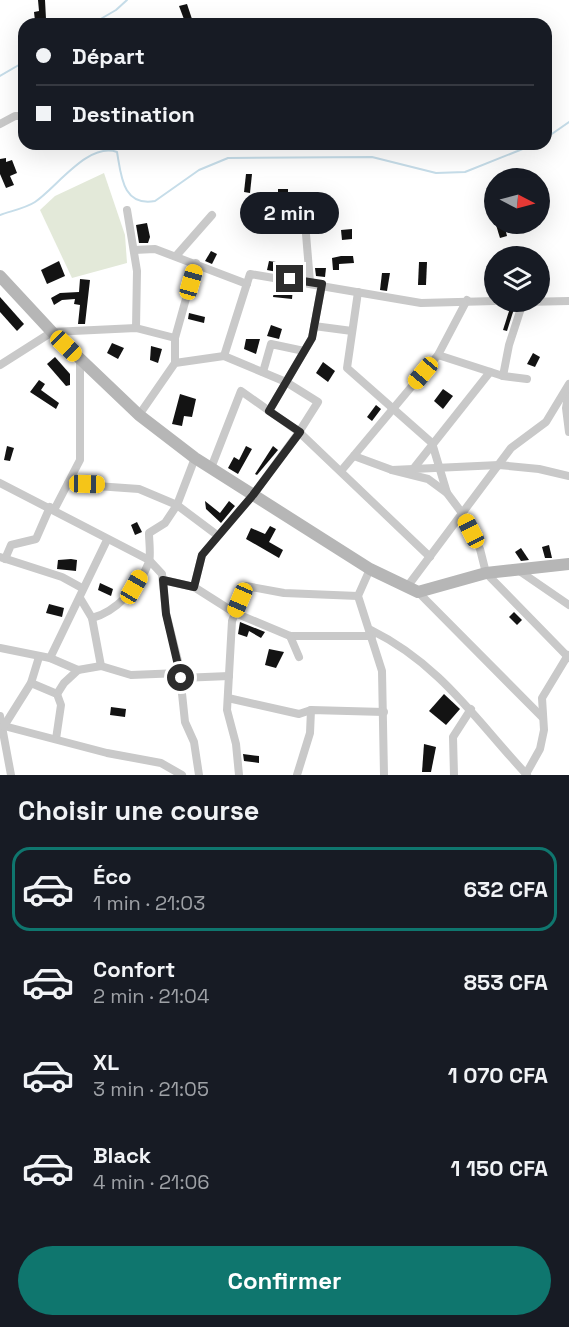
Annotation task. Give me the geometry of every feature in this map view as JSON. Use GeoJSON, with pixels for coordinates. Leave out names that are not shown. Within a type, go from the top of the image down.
{"type":"FeatureCollection","features":[{"type":"Feature","properties":{"kind":"main road"},"geometry":{"type":"LineString","coordinates":[[0,276],[52,332],[139,415],[195,458],[370,569],[413,589],[486,573],[569,564]]}},
{"type":"Feature","properties":{"kind":"street"},"geometry":{"type":"LineString","coordinates":[[0,123],[18,116]]}},
{"type":"Feature","properties":{"kind":"street"},"geometry":{"type":"LineString","coordinates":[[127,210],[137,270],[136,328]]}},
{"type":"Feature","properties":{"kind":"street"},"geometry":{"type":"LineString","coordinates":[[176,256],[212,215]]}},
{"type":"Feature","properties":{"kind":"street"},"geometry":{"type":"LineString","coordinates":[[306,234],[310,282]]}},
{"type":"Feature","properties":{"kind":"street"},"geometry":{"type":"LineString","coordinates":[[134,250],[156,249],[247,284]]}},
{"type":"Feature","properties":{"kind":"street"},"geometry":{"type":"LineString","coordinates":[[139,415],[175,363],[175,338],[196,263]]}},
{"type":"Feature","properties":{"kind":"street"},"geometry":{"type":"LineString","coordinates":[[224,356],[250,274],[322,284],[422,303],[484,301]]}},
{"type":"Feature","properties":{"kind":"street"},"geometry":{"type":"LineString","coordinates":[[269,411],[312,338],[322,284]]}},
{"type":"Feature","properties":{"kind":"street"},"geometry":{"type":"LineString","coordinates":[[163,580],[194,587],[235,613],[290,636],[372,633],[401,645],[471,709],[526,775],[540,749],[544,730],[542,698],[568,656],[486,573],[480,549],[462,513],[447,493],[437,466],[432,443],[347,368],[358,292]]}},
{"type":"Feature","properties":{"kind":"street"},"geometry":{"type":"LineString","coordinates":[[341,471],[438,356],[467,300]]}},
{"type":"Feature","properties":{"kind":"street"},"geometry":{"type":"LineString","coordinates":[[550,301],[569,301]]}},
{"type":"Feature","properties":{"kind":"street"},"geometry":{"type":"LineString","coordinates":[[503,376],[509,345],[520,312]]}},
{"type":"Feature","properties":{"kind":"street"},"geometry":{"type":"LineString","coordinates":[[314,326],[352,331]]}},
{"type":"Feature","properties":{"kind":"street"},"geometry":{"type":"LineString","coordinates":[[0,365],[52,332],[136,328],[175,338]]}},
{"type":"Feature","properties":{"kind":"street"},"geometry":{"type":"LineString","coordinates":[[262,372],[271,344],[304,351]]}},
{"type":"Feature","properties":{"kind":"street"},"geometry":{"type":"LineString","coordinates":[[175,363],[224,356],[286,382],[318,402],[300,432],[253,495],[202,555],[194,587]]}},
{"type":"Feature","properties":{"kind":"street"},"geometry":{"type":"LineString","coordinates":[[438,356],[503,376],[526,379]]}},
{"type":"Feature","properties":{"kind":"street"},"geometry":{"type":"LineString","coordinates":[[80,359],[80,460],[36,539],[11,545],[2,559],[62,577],[82,588]]}},
{"type":"Feature","properties":{"kind":"street"},"geometry":{"type":"LineString","coordinates":[[410,472],[490,372]]}},
{"type":"Feature","properties":{"kind":"street"},"geometry":{"type":"LineString","coordinates":[[542,717],[413,589],[430,557],[511,448],[546,422],[569,384]]}},
{"type":"Feature","properties":{"kind":"street"},"geometry":{"type":"LineString","coordinates":[[569,389],[566,408],[569,432]]}},
{"type":"Feature","properties":{"kind":"street"},"geometry":{"type":"LineString","coordinates":[[211,468],[241,391],[300,432],[430,557]]}},
{"type":"Feature","properties":{"kind":"street"},"geometry":{"type":"LineString","coordinates":[[354,456],[392,470],[410,472],[428,479],[447,493]]}},
{"type":"Feature","properties":{"kind":"street"},"geometry":{"type":"LineString","coordinates":[[92,618],[104,615],[114,608],[134,587],[149,560],[149,533],[165,523],[177,505],[195,458]]}},
{"type":"Feature","properties":{"kind":"street"},"geometry":{"type":"LineString","coordinates":[[410,472],[437,466],[499,465],[538,469],[569,476]]}},
{"type":"Feature","properties":{"kind":"street"},"geometry":{"type":"LineString","coordinates":[[0,483],[149,560],[162,574],[166,614],[180,676],[185,722],[194,742],[199,775]]}},
{"type":"Feature","properties":{"kind":"street"},"geometry":{"type":"LineString","coordinates":[[68,484],[139,489],[177,505],[217,535]]}},
{"type":"Feature","properties":{"kind":"street"},"geometry":{"type":"LineString","coordinates":[[50,658],[107,540]]}},
{"type":"Feature","properties":{"kind":"street"},"geometry":{"type":"LineString","coordinates":[[370,569],[358,596],[372,633],[382,671],[384,775]]}},
{"type":"Feature","properties":{"kind":"street"},"geometry":{"type":"LineString","coordinates":[[518,570],[569,605]]}},
{"type":"Feature","properties":{"kind":"street"},"geometry":{"type":"LineString","coordinates":[[239,775],[236,744],[227,710],[232,621],[246,586],[284,593],[358,596]]}},
{"type":"Feature","properties":{"kind":"street"},"geometry":{"type":"LineString","coordinates":[[80,598],[92,618],[101,666]]}},
{"type":"Feature","properties":{"kind":"street"},"geometry":{"type":"LineString","coordinates":[[290,636],[298,657]]}},
{"type":"Feature","properties":{"kind":"street"},"geometry":{"type":"LineString","coordinates":[[0,648],[50,658],[78,670]]}},
{"type":"Feature","properties":{"kind":"street"},"geometry":{"type":"LineString","coordinates":[[4,726],[31,683],[39,657]]}},
{"type":"Feature","properties":{"kind":"street"},"geometry":{"type":"LineString","coordinates":[[57,694],[64,683],[78,670],[101,666],[131,675],[229,676]]}},
{"type":"Feature","properties":{"kind":"street"},"geometry":{"type":"LineString","coordinates":[[31,683],[57,694],[61,705],[56,739]]}},
{"type":"Feature","properties":{"kind":"street"},"geometry":{"type":"LineString","coordinates":[[228,698],[299,714],[311,710],[384,712]]}},
{"type":"Feature","properties":{"kind":"street"},"geometry":{"type":"LineString","coordinates":[[454,775],[453,737],[471,709]]}},
{"type":"Feature","properties":{"kind":"street"},"geometry":{"type":"LineString","coordinates":[[297,775],[310,733],[311,710]]}},
{"type":"Feature","properties":{"kind":"street"},"geometry":{"type":"LineString","coordinates":[[0,716],[4,726],[6,758],[11,775]]}},
{"type":"Feature","properties":{"kind":"street"},"geometry":{"type":"LineString","coordinates":[[4,726],[107,753],[161,763],[182,775]]}},
{"type":"Feature","properties":{"kind":"green space"},"geometry":{"type":"Polygon","coordinates":[[[104,173],[125,235],[127,263],[72,278],[40,210],[55,196],[104,173]]]}},
{"type":"Feature","properties":{"kind":"building"},"geometry":{"type":"Polygon","coordinates":[[[38,0],[45,0],[46,18],[35,18],[34,12],[39,11],[38,0]]]}},
{"type":"Feature","properties":{"kind":"building"},"geometry":{"type":"Polygon","coordinates":[[[187,4],[192,18],[184,18],[179,6],[187,4]]]}},
{"type":"Feature","properties":{"kind":"building"},"geometry":{"type":"Polygon","coordinates":[[[6,158],[6,162],[12,160],[17,173],[10,176],[14,185],[6,188],[0,174],[0,159],[6,158]]]}},
{"type":"Feature","properties":{"kind":"building"},"geometry":{"type":"Polygon","coordinates":[[[246,174],[252,174],[250,193],[244,192],[246,174]]]}},
{"type":"Feature","properties":{"kind":"building"},"geometry":{"type":"Polygon","coordinates":[[[278,189],[288,189],[288,198],[278,198],[278,189]]]}},
{"type":"Feature","properties":{"kind":"building"},"geometry":{"type":"Polygon","coordinates":[[[147,223],[150,237],[148,243],[139,243],[136,225],[147,223]]]}},
{"type":"Feature","properties":{"kind":"building"},"geometry":{"type":"Polygon","coordinates":[[[352,229],[352,239],[342,240],[341,230],[352,229]]]}},
{"type":"Feature","properties":{"kind":"building"},"geometry":{"type":"Polygon","coordinates":[[[499,234],[506,234],[507,236],[500,238],[499,234]]]}},
{"type":"Feature","properties":{"kind":"building"},"geometry":{"type":"Polygon","coordinates":[[[211,251],[217,254],[212,264],[205,261],[211,251]]]}},
{"type":"Feature","properties":{"kind":"building"},"geometry":{"type":"Polygon","coordinates":[[[353,256],[354,263],[339,264],[339,270],[333,270],[332,258],[353,256]]]}},
{"type":"Feature","properties":{"kind":"building"},"geometry":{"type":"Polygon","coordinates":[[[59,261],[65,276],[47,284],[41,270],[59,261]]]}},
{"type":"Feature","properties":{"kind":"building"},"geometry":{"type":"Polygon","coordinates":[[[269,261],[276,262],[275,269],[287,270],[287,274],[267,270],[269,261]]]}},
{"type":"Feature","properties":{"kind":"building"},"geometry":{"type":"Polygon","coordinates":[[[419,262],[427,262],[426,285],[418,285],[419,262]]]}},
{"type":"Feature","properties":{"kind":"building"},"geometry":{"type":"Polygon","coordinates":[[[315,268],[326,268],[325,277],[316,276],[315,268]]]}},
{"type":"Feature","properties":{"kind":"building"},"geometry":{"type":"Polygon","coordinates":[[[382,273],[390,273],[387,291],[380,290],[382,273]]]}},
{"type":"Feature","properties":{"kind":"building"},"geometry":{"type":"Polygon","coordinates":[[[80,279],[90,280],[85,324],[78,324],[80,305],[74,304],[75,299],[62,300],[54,305],[51,298],[60,293],[79,292],[80,279]]]}},
{"type":"Feature","properties":{"kind":"building"},"geometry":{"type":"Polygon","coordinates":[[[284,286],[293,288],[292,299],[273,297],[274,291],[283,292],[284,286]]]}},
{"type":"Feature","properties":{"kind":"building"},"geometry":{"type":"Polygon","coordinates":[[[0,297],[24,324],[17,331],[0,312],[0,297]]]}},
{"type":"Feature","properties":{"kind":"building"},"geometry":{"type":"Polygon","coordinates":[[[509,312],[513,312],[507,331],[503,330],[509,312]]]}},
{"type":"Feature","properties":{"kind":"building"},"geometry":{"type":"Polygon","coordinates":[[[189,313],[205,317],[204,323],[188,319],[189,313]]]}},
{"type":"Feature","properties":{"kind":"building"},"geometry":{"type":"Polygon","coordinates":[[[271,325],[282,329],[279,339],[267,336],[271,325]]]}},
{"type":"Feature","properties":{"kind":"building"},"geometry":{"type":"Polygon","coordinates":[[[246,339],[260,339],[256,354],[244,349],[246,339]]]}},
{"type":"Feature","properties":{"kind":"building"},"geometry":{"type":"Polygon","coordinates":[[[112,343],[124,348],[118,359],[107,353],[112,343]]]}},
{"type":"Feature","properties":{"kind":"building"},"geometry":{"type":"Polygon","coordinates":[[[151,346],[162,349],[158,363],[150,360],[151,346]]]}},
{"type":"Feature","properties":{"kind":"building"},"geometry":{"type":"Polygon","coordinates":[[[533,353],[540,357],[535,367],[527,364],[533,353]]]}},
{"type":"Feature","properties":{"kind":"building"},"geometry":{"type":"Polygon","coordinates":[[[55,357],[70,374],[70,385],[66,386],[47,364],[55,357]]]}},
{"type":"Feature","properties":{"kind":"building"},"geometry":{"type":"Polygon","coordinates":[[[323,362],[335,371],[328,382],[316,373],[323,362]]]}},
{"type":"Feature","properties":{"kind":"building"},"geometry":{"type":"Polygon","coordinates":[[[39,380],[45,384],[41,390],[59,403],[56,409],[30,392],[39,380]]]}},
{"type":"Feature","properties":{"kind":"building"},"geometry":{"type":"Polygon","coordinates":[[[443,389],[453,396],[443,409],[434,401],[443,389]]]}},
{"type":"Feature","properties":{"kind":"building"},"geometry":{"type":"Polygon","coordinates":[[[180,394],[196,399],[192,417],[184,416],[182,426],[172,424],[180,394]]]}},
{"type":"Feature","properties":{"kind":"building"},"geometry":{"type":"Polygon","coordinates":[[[376,405],[381,409],[372,421],[367,417],[376,405]]]}},
{"type":"Feature","properties":{"kind":"building"},"geometry":{"type":"Polygon","coordinates":[[[7,446],[14,448],[10,461],[4,460],[7,446]]]}},
{"type":"Feature","properties":{"kind":"building"},"geometry":{"type":"Polygon","coordinates":[[[246,446],[252,449],[238,474],[228,468],[234,457],[239,460],[246,446]]]}},
{"type":"Feature","properties":{"kind":"building"},"geometry":{"type":"Polygon","coordinates":[[[273,446],[278,450],[257,475],[255,474],[273,446]]]}},
{"type":"Feature","properties":{"kind":"building"},"geometry":{"type":"Polygon","coordinates":[[[205,501],[220,513],[229,501],[235,506],[221,523],[206,509],[205,501]]]}},
{"type":"Feature","properties":{"kind":"building"},"geometry":{"type":"Polygon","coordinates":[[[137,522],[142,532],[135,535],[131,525],[137,522]]]}},
{"type":"Feature","properties":{"kind":"building"},"geometry":{"type":"Polygon","coordinates":[[[270,526],[276,529],[269,542],[283,550],[279,558],[246,539],[251,528],[265,534],[270,526]]]}},
{"type":"Feature","properties":{"kind":"building"},"geometry":{"type":"Polygon","coordinates":[[[549,545],[552,558],[545,558],[542,547],[549,545]]]}},
{"type":"Feature","properties":{"kind":"building"},"geometry":{"type":"Polygon","coordinates":[[[521,548],[529,560],[521,561],[515,552],[521,548]]]}},
{"type":"Feature","properties":{"kind":"building"},"geometry":{"type":"Polygon","coordinates":[[[58,560],[77,560],[76,571],[57,569],[58,560]]]}},
{"type":"Feature","properties":{"kind":"building"},"geometry":{"type":"Polygon","coordinates":[[[100,583],[113,589],[111,596],[98,590],[100,583]]]}},
{"type":"Feature","properties":{"kind":"building"},"geometry":{"type":"Polygon","coordinates":[[[49,604],[64,608],[62,617],[46,613],[49,604]]]}},
{"type":"Feature","properties":{"kind":"building"},"geometry":{"type":"Polygon","coordinates":[[[514,612],[522,620],[517,625],[509,617],[514,612]]]}},
{"type":"Feature","properties":{"kind":"building"},"geometry":{"type":"Polygon","coordinates":[[[240,622],[265,632],[261,638],[249,631],[247,637],[238,634],[240,622]]]}},
{"type":"Feature","properties":{"kind":"building"},"geometry":{"type":"Polygon","coordinates":[[[269,649],[284,652],[276,668],[265,665],[269,649]]]}},
{"type":"Feature","properties":{"kind":"building"},"geometry":{"type":"Polygon","coordinates":[[[444,694],[460,709],[446,725],[429,711],[444,694]]]}},
{"type":"Feature","properties":{"kind":"building"},"geometry":{"type":"Polygon","coordinates":[[[111,707],[126,709],[125,717],[110,715],[111,707]]]}},
{"type":"Feature","properties":{"kind":"building"},"geometry":{"type":"Polygon","coordinates":[[[424,744],[436,747],[431,772],[422,772],[424,744]]]}},
{"type":"Feature","properties":{"kind":"building"},"geometry":{"type":"Polygon","coordinates":[[[243,754],[259,756],[259,763],[244,761],[243,754]]]}},
{"type":"Feature","properties":{"kind":"waterway"},"geometry":{"type":"LineString","coordinates":[[102,18],[127,0]]}},
{"type":"Feature","properties":{"kind":"waterway"},"geometry":{"type":"LineString","coordinates":[[0,76],[18,66]]}},
{"type":"Feature","properties":{"kind":"waterway"},"geometry":{"type":"LineString","coordinates":[[552,134],[569,122]]}},
{"type":"Feature","properties":{"kind":"waterway"},"geometry":{"type":"LineString","coordinates":[[0,215],[35,202],[84,159],[95,153],[106,151],[117,152],[125,187],[136,199],[144,202],[155,201],[199,170],[228,158],[372,157],[436,173],[465,172],[520,150]]}},
{"type":"Feature","properties":{"kind":"route"},"geometry":{"type":"LineString","coordinates":[[181,678],[166,614],[163,580],[194,587],[202,555],[253,495],[300,432],[269,411],[312,338],[322,284],[290,279]]}}]}
